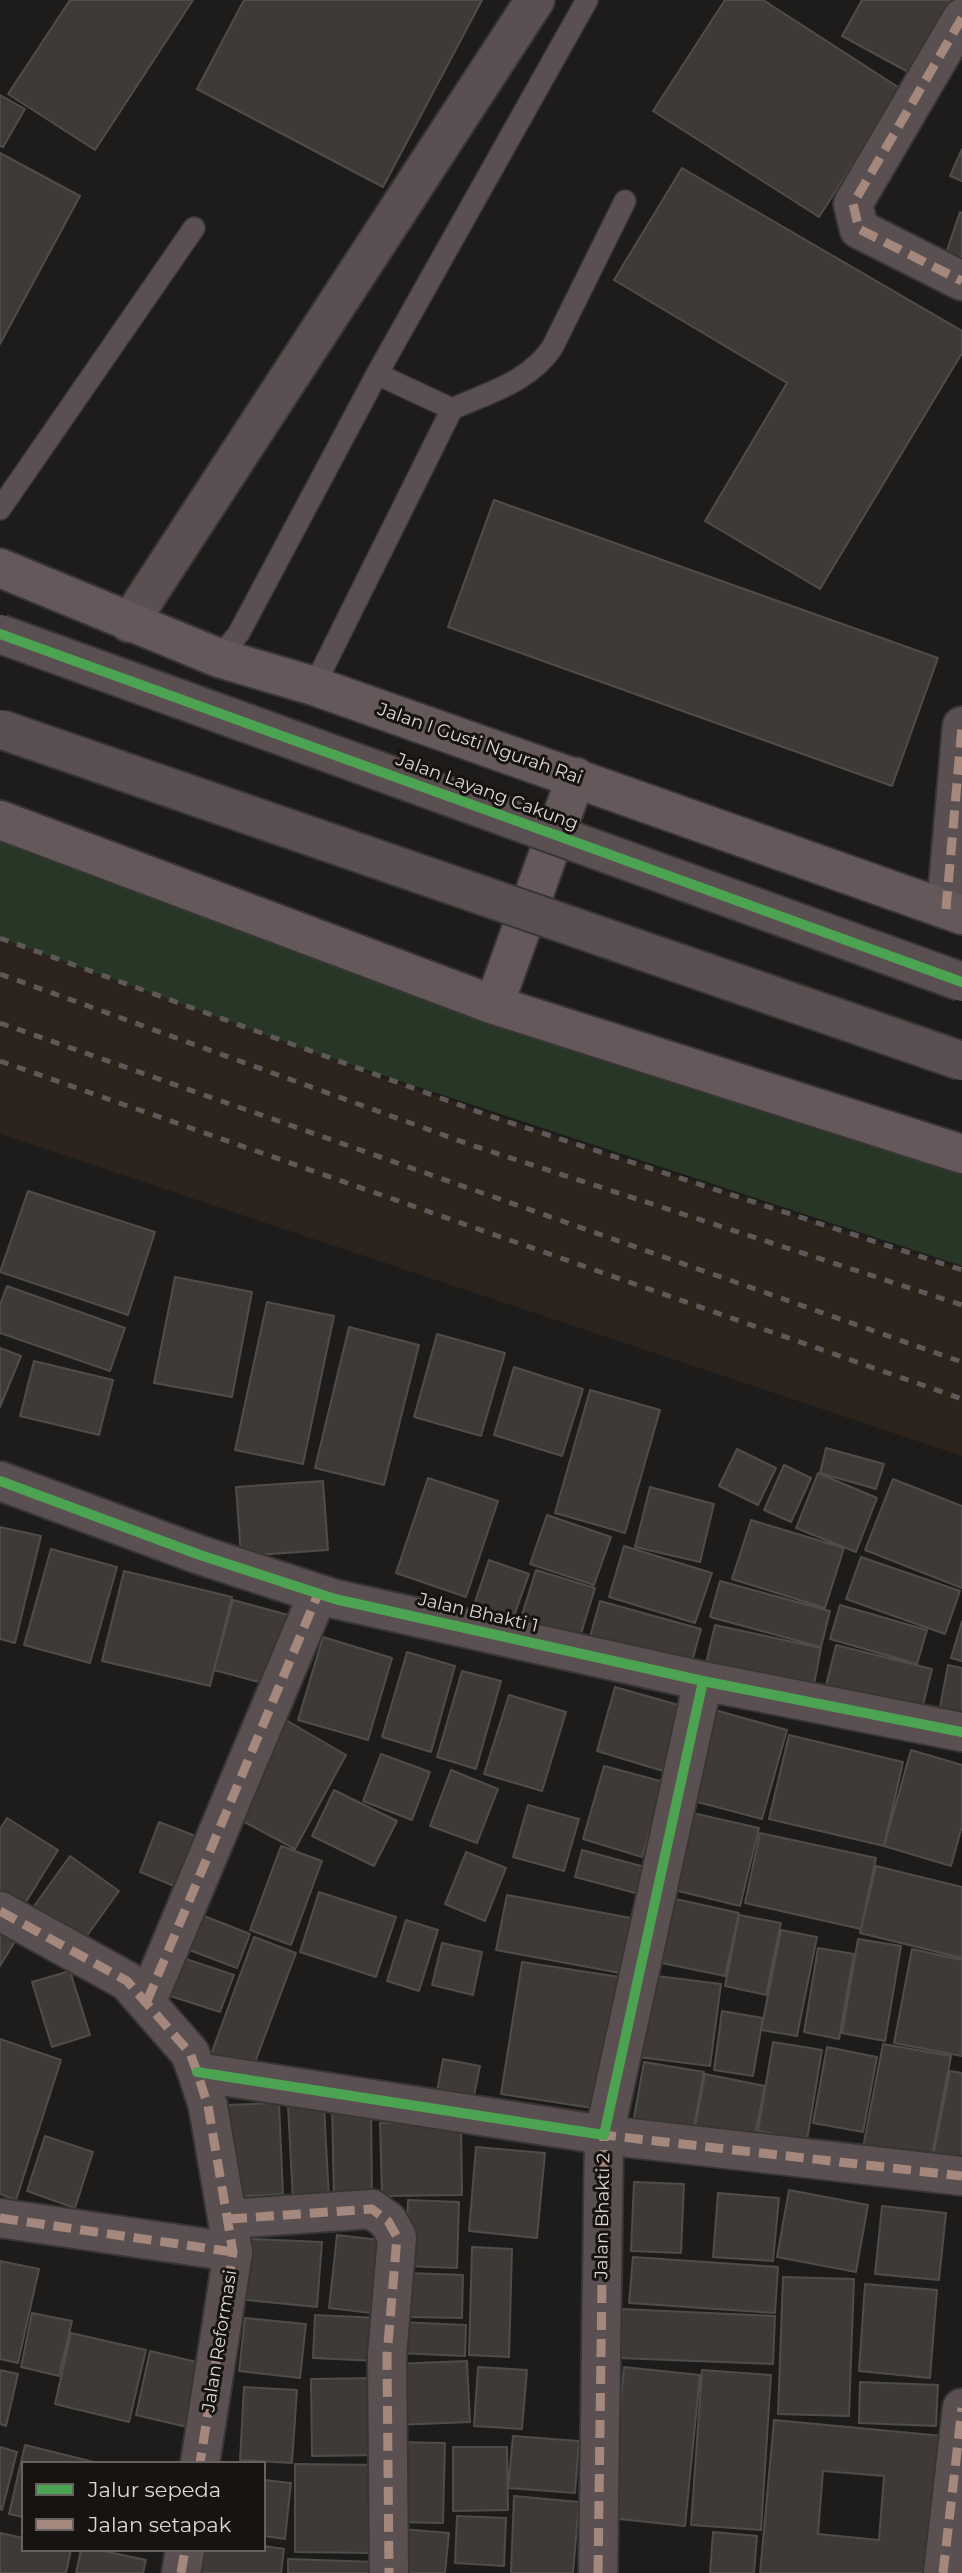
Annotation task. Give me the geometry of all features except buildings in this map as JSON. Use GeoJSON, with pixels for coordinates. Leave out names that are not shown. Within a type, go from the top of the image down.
{"type":"FeatureCollection","features":[{"type":"Feature","properties":{"kind":"main road","name":"Jalan I Gusti Ngurah Rai"},"geometry":{"type":"LineString","coordinates":[[0,568],[128,623],[219,657],[314,686],[954,912]]}},
{"type":"Feature","properties":{"kind":"main road"},"geometry":{"type":"LineString","coordinates":[[494,1005],[576,777]]}},
{"type":"Feature","properties":{"kind":"main road"},"geometry":{"type":"LineString","coordinates":[[0,820],[494,1005],[962,1154]]}},
{"type":"Feature","properties":{"kind":"street"},"geometry":{"type":"LineString","coordinates":[[128,623],[535,0]]}},
{"type":"Feature","properties":{"kind":"street"},"geometry":{"type":"LineString","coordinates":[[962,18],[853,204],[859,229],[962,281]]}},
{"type":"Feature","properties":{"kind":"street","name":"Jalan Layang Cakung"},"geometry":{"type":"LineString","coordinates":[[0,634],[962,982]]}},
{"type":"Feature","properties":{"kind":"street"},"geometry":{"type":"LineString","coordinates":[[954,912],[962,726]]}},
{"type":"Feature","properties":{"kind":"street"},"geometry":{"type":"LineString","coordinates":[[0,729],[962,1061]]}},
{"type":"Feature","properties":{"kind":"street","name":"Jalan Bhakti 1"},"geometry":{"type":"LineString","coordinates":[[0,1480],[200,1556],[318,1594],[703,1681],[962,1732]]}},
{"type":"Feature","properties":{"kind":"street"},"geometry":{"type":"LineString","coordinates":[[147,2001],[318,1594]]}},
{"type":"Feature","properties":{"kind":"street"},"geometry":{"type":"LineString","coordinates":[[197,2072],[604,2135],[703,1681]]}},
{"type":"Feature","properties":{"kind":"street","name":"Jalan Reformasi"},"geometry":{"type":"LineString","coordinates":[[0,1911],[127,1981],[190,2053],[197,2072],[208,2106],[231,2236],[200,2461]]}},
{"type":"Feature","properties":{"kind":"street","name":"Jalan Bhakti 2"},"geometry":{"type":"LineString","coordinates":[[598,2573],[604,2135],[962,2176]]}},
{"type":"Feature","properties":{"kind":"street"},"geometry":{"type":"LineString","coordinates":[[0,2218],[231,2236],[372,2209],[388,2221],[397,2237],[387,2356],[389,2573]]}},
{"type":"Feature","properties":{"kind":"street"},"geometry":{"type":"LineString","coordinates":[[943,2573],[962,2408]]}},
{"type":"Feature","properties":{"kind":"street"},"geometry":{"type":"LineString","coordinates":[[181,2573],[185,2552]]}},
{"type":"Feature","properties":{"kind":"lane"},"geometry":{"type":"LineString","coordinates":[[219,657],[239,633],[377,374],[587,0]]}},
{"type":"Feature","properties":{"kind":"lane"},"geometry":{"type":"LineString","coordinates":[[314,686],[452,409],[520,379],[538,368],[552,348],[625,201]]}},
{"type":"Feature","properties":{"kind":"lane"},"geometry":{"type":"LineString","coordinates":[[0,509],[194,228]]}},
{"type":"Feature","properties":{"kind":"lane"},"geometry":{"type":"LineString","coordinates":[[377,374],[452,409]]}},
{"type":"Feature","properties":{"kind":"shaded area"},"geometry":{"type":"Polygon","coordinates":[[[0,938],[412,1088],[962,1270],[962,1456],[0,1134],[0,938]]]}},
{"type":"Feature","properties":{"kind":"green space"},"geometry":{"type":"Polygon","coordinates":[[[0,820],[962,1154],[962,1266],[321,1055],[0,938],[0,820]]]}},
{"type":"Feature","properties":{"kind":"railway"},"geometry":{"type":"LineString","coordinates":[[0,938],[490,1116],[962,1270]]}},
{"type":"Feature","properties":{"kind":"railway"},"geometry":{"type":"LineString","coordinates":[[0,974],[471,1145],[962,1305]]}},
{"type":"Feature","properties":{"kind":"railway"},"geometry":{"type":"LineString","coordinates":[[0,1023],[962,1362]]}},
{"type":"Feature","properties":{"kind":"railway"},"geometry":{"type":"LineString","coordinates":[[0,1061],[962,1399]]}},
{"type":"Feature","properties":{"kind":"marked path"},"geometry":{"type":"LineString","coordinates":[[962,18],[853,204],[859,229],[962,281]]}},
{"type":"Feature","properties":{"kind":"marked path"},"geometry":{"type":"LineString","coordinates":[[946,909],[962,726]]}},
{"type":"Feature","properties":{"kind":"marked path"},"geometry":{"type":"LineString","coordinates":[[147,2001],[318,1594]]}},
{"type":"Feature","properties":{"kind":"marked path"},"geometry":{"type":"LineString","coordinates":[[0,1911],[127,1981],[190,2053],[197,2072],[208,2106],[233,2252],[200,2461]]}},
{"type":"Feature","properties":{"kind":"marked path"},"geometry":{"type":"LineString","coordinates":[[598,2573],[604,2135],[962,2176]]}},
{"type":"Feature","properties":{"kind":"marked path"},"geometry":{"type":"LineString","coordinates":[[229,2219],[372,2209],[388,2221],[397,2237],[387,2356],[389,2573]]}},
{"type":"Feature","properties":{"kind":"marked path"},"geometry":{"type":"LineString","coordinates":[[0,2218],[233,2252]]}},
{"type":"Feature","properties":{"kind":"marked path"},"geometry":{"type":"LineString","coordinates":[[943,2573],[962,2408]]}},
{"type":"Feature","properties":{"kind":"marked path"},"geometry":{"type":"LineString","coordinates":[[181,2573],[185,2552]]}},
{"type":"Feature","properties":{"kind":"cycle path"},"geometry":{"type":"LineString","coordinates":[[0,634],[962,982]]}},
{"type":"Feature","properties":{"kind":"cycle path"},"geometry":{"type":"LineString","coordinates":[[0,1481],[200,1555],[335,1599],[703,1681],[962,1732]]}},
{"type":"Feature","properties":{"kind":"cycle path"},"geometry":{"type":"LineString","coordinates":[[197,2072],[604,2135],[703,1681]]}}]}
